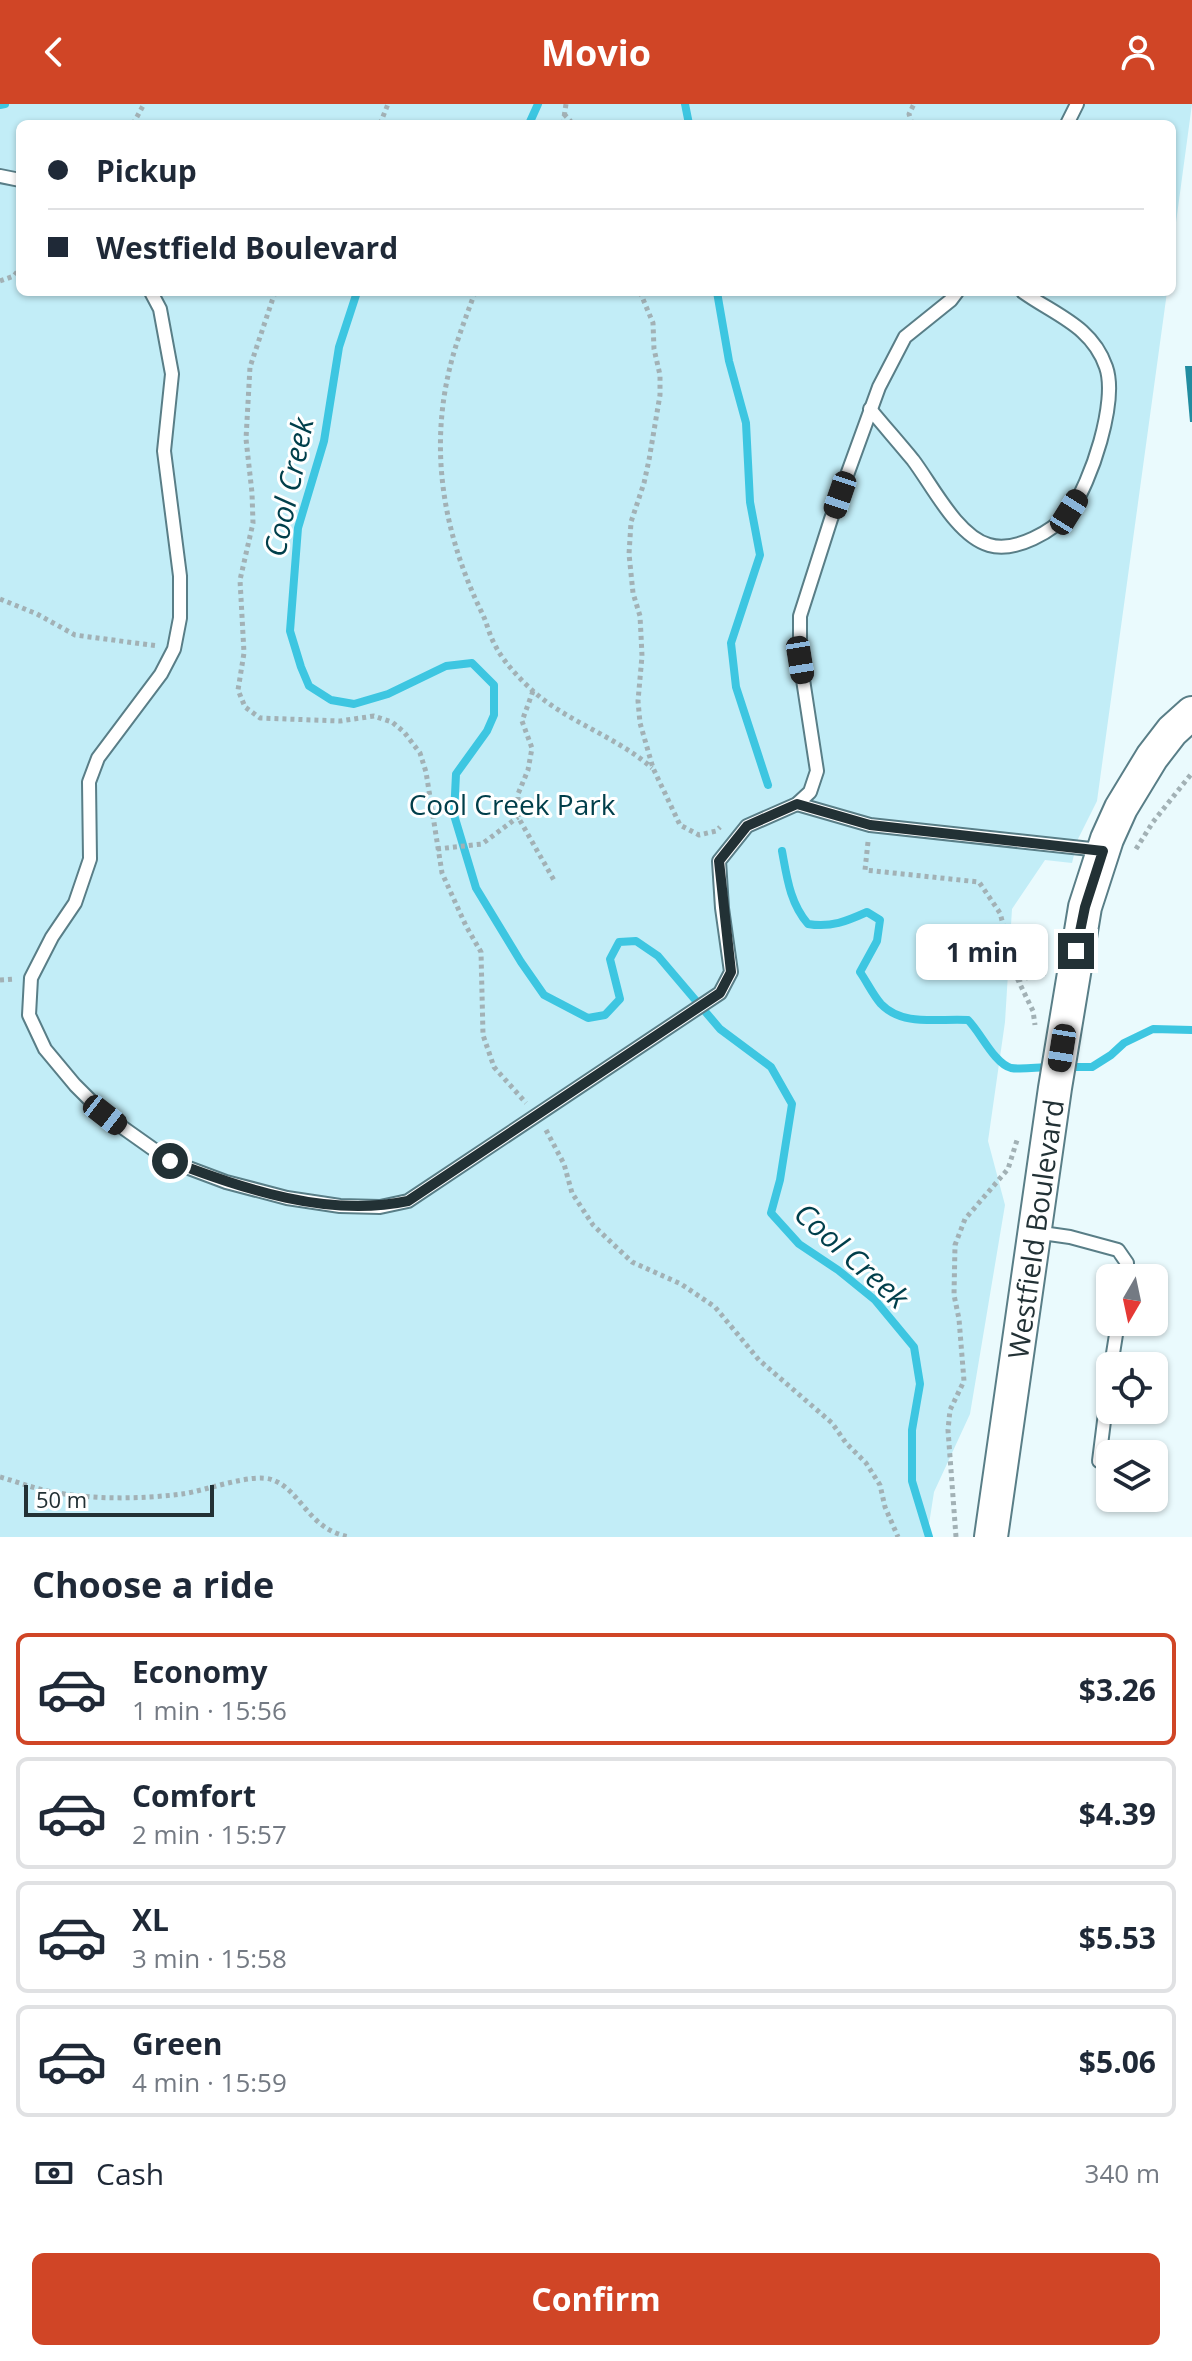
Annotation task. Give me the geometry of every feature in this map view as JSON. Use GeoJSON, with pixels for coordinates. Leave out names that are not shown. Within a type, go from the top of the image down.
{"type":"FeatureCollection","features":[{"type":"Feature","properties":{"kind":"street","name":"Westfield Boulevard"},"geometry":{"type":"LineString","coordinates":[[991,1537],[1055,1088],[1085,907],[1118,851],[1121,808],[1172,731],[1192,713]]}},
{"type":"Feature","properties":{"kind":"lane"},"geometry":{"type":"LineString","coordinates":[[153,296],[160,309],[172,374],[164,451],[180,576],[180,618],[174,649],[161,674],[98,758],[89,782],[90,859],[75,903],[52,937],[31,978],[29,1015],[45,1049],[75,1085],[105,1115],[170,1161],[226,1182],[287,1198],[340,1206],[380,1207],[408,1201],[720,993],[731,972],[719,861],[747,826],[797,804],[810,792],[817,771],[800,660],[800,616],[831,519],[870,409],[905,337],[954,296]]}},
{"type":"Feature","properties":{"kind":"lane"},"geometry":{"type":"LineString","coordinates":[[870,409],[915,462],[946,510],[989,545],[1021,543],[1056,524],[1069,512],[1094,463],[1110,391],[1107,369],[1091,340],[1080,328],[1029,296]]}},
{"type":"Feature","properties":{"kind":"lane"},"geometry":{"type":"LineString","coordinates":[[797,804],[870,825],[1118,851]]}},
{"type":"Feature","properties":{"kind":"lane"},"geometry":{"type":"LineString","coordinates":[[1035,1232],[1070,1237],[1118,1250],[1127,1264]]}},
{"type":"Feature","properties":{"kind":"path"},"geometry":{"type":"LineString","coordinates":[[563,120],[566,104]]}},
{"type":"Feature","properties":{"kind":"path"},"geometry":{"type":"LineString","coordinates":[[564,114],[569,120]]}},
{"type":"Feature","properties":{"kind":"path"},"geometry":{"type":"LineString","coordinates":[[274,296],[250,367],[246,439],[253,523],[240,580],[244,653],[238,690],[245,707],[260,718],[340,721],[374,716],[392,722],[404,732],[420,753],[426,772],[442,873],[481,952],[483,1035],[494,1067],[537,1114],[564,1164],[572,1193],[593,1225],[632,1262],[681,1284],[715,1307],[759,1360],[832,1423],[880,1485],[885,1507],[898,1537]]}},
{"type":"Feature","properties":{"kind":"path"},"geometry":{"type":"LineString","coordinates":[[474,296],[449,369],[439,468],[460,560],[495,646],[515,673],[553,707],[636,754],[653,768],[640,723],[640,616],[633,593],[629,554],[631,522],[644,483],[660,395],[653,323],[642,296]]}},
{"type":"Feature","properties":{"kind":"path"},"geometry":{"type":"LineString","coordinates":[[0,599],[37,614],[75,635],[174,649]]}},
{"type":"Feature","properties":{"kind":"path"},"geometry":{"type":"LineString","coordinates":[[533,691],[522,721],[532,748],[528,770],[518,794],[518,817],[555,882]]}},
{"type":"Feature","properties":{"kind":"path"},"geometry":{"type":"LineString","coordinates":[[1118,851],[1153,822],[1192,773]]}},
{"type":"Feature","properties":{"kind":"path"},"geometry":{"type":"LineString","coordinates":[[437,849],[482,844],[518,817]]}},
{"type":"Feature","properties":{"kind":"path"},"geometry":{"type":"LineString","coordinates":[[870,825],[865,870],[979,882],[1000,913],[1018,980],[1033,1011],[1035,1028]]}},
{"type":"Feature","properties":{"kind":"path"},"geometry":{"type":"LineString","coordinates":[[1018,980],[1050,972]]}},
{"type":"Feature","properties":{"kind":"path"},"geometry":{"type":"LineString","coordinates":[[956,1537],[948,1430],[950,1410],[964,1381],[954,1295],[955,1245],[965,1219],[1008,1169],[1021,1125]]}},
{"type":"Feature","properties":{"kind":"path"},"geometry":{"type":"LineString","coordinates":[[0,1477],[53,1492],[118,1497],[183,1494],[257,1478],[273,1480],[286,1489],[315,1520],[338,1535],[350,1537]]}},
{"type":"Feature","properties":{"kind":"green space","name":"Cool Creek Park"},"geometry":{"type":"Polygon","coordinates":[[[0,104],[1192,104],[1176,222],[1176,120],[16,120],[16,296],[1166,296],[1097,801],[1078,839],[1072,863],[1045,860],[1012,909],[1005,1022],[988,1141],[1005,1205],[970,1414],[934,1492],[927,1537],[0,1537],[0,104]]]}},
{"type":"Feature","properties":{"kind":"building"},"geometry":{"type":"Polygon","coordinates":[[[1185,366],[1192,366],[1192,422],[1190,422],[1185,366]]]}},
{"type":"Feature","properties":{"kind":"waterway","name":"Cool Creek"},"geometry":{"type":"LineString","coordinates":[[0,105],[5,104]]}},
{"type":"Feature","properties":{"kind":"waterway","name":"Cool Creek"},"geometry":{"type":"LineString","coordinates":[[531,120],[538,104]]}},
{"type":"Feature","properties":{"kind":"waterway"},"geometry":{"type":"LineString","coordinates":[[685,104],[688,120]]}},
{"type":"Feature","properties":{"kind":"waterway","name":"Cool Creek"},"geometry":{"type":"LineString","coordinates":[[356,296],[339,347],[324,441],[298,528],[290,631],[309,686],[331,700],[354,704],[388,694],[446,666],[472,663],[494,685],[494,715],[487,731],[456,774],[454,815],[476,888],[544,995],[588,1018],[605,1015],[620,999],[610,959],[619,942],[636,941],[658,956],[720,1029],[771,1067],[792,1104],[780,1180],[771,1213],[799,1244],[875,1300],[914,1347],[920,1384],[912,1430],[912,1481],[929,1537]]}},
{"type":"Feature","properties":{"kind":"waterway"},"geometry":{"type":"LineString","coordinates":[[718,296],[729,361],[746,423],[750,502],[760,555],[731,643],[736,687],[768,785]]}},
{"type":"Feature","properties":{"kind":"waterway"},"geometry":{"type":"LineString","coordinates":[[782,851],[793,899],[808,924],[832,924],[867,912],[880,920],[877,941],[860,972],[881,1004],[911,1019],[968,1020],[1005,1065],[1015,1069],[1050,1067]]}},
{"type":"Feature","properties":{"kind":"waterway"},"geometry":{"type":"LineString","coordinates":[[1064,1067],[1092,1067],[1124,1043],[1153,1029],[1192,1030]]}},
{"type":"Feature","properties":{"kind":"route"},"geometry":{"type":"LineString","coordinates":[[170,1161],[226,1182],[287,1198],[360,1207],[380,1207],[408,1201],[720,993],[731,972],[719,861],[747,826],[797,804],[870,825],[1103,851],[1085,907],[1076,951]]}}]}
